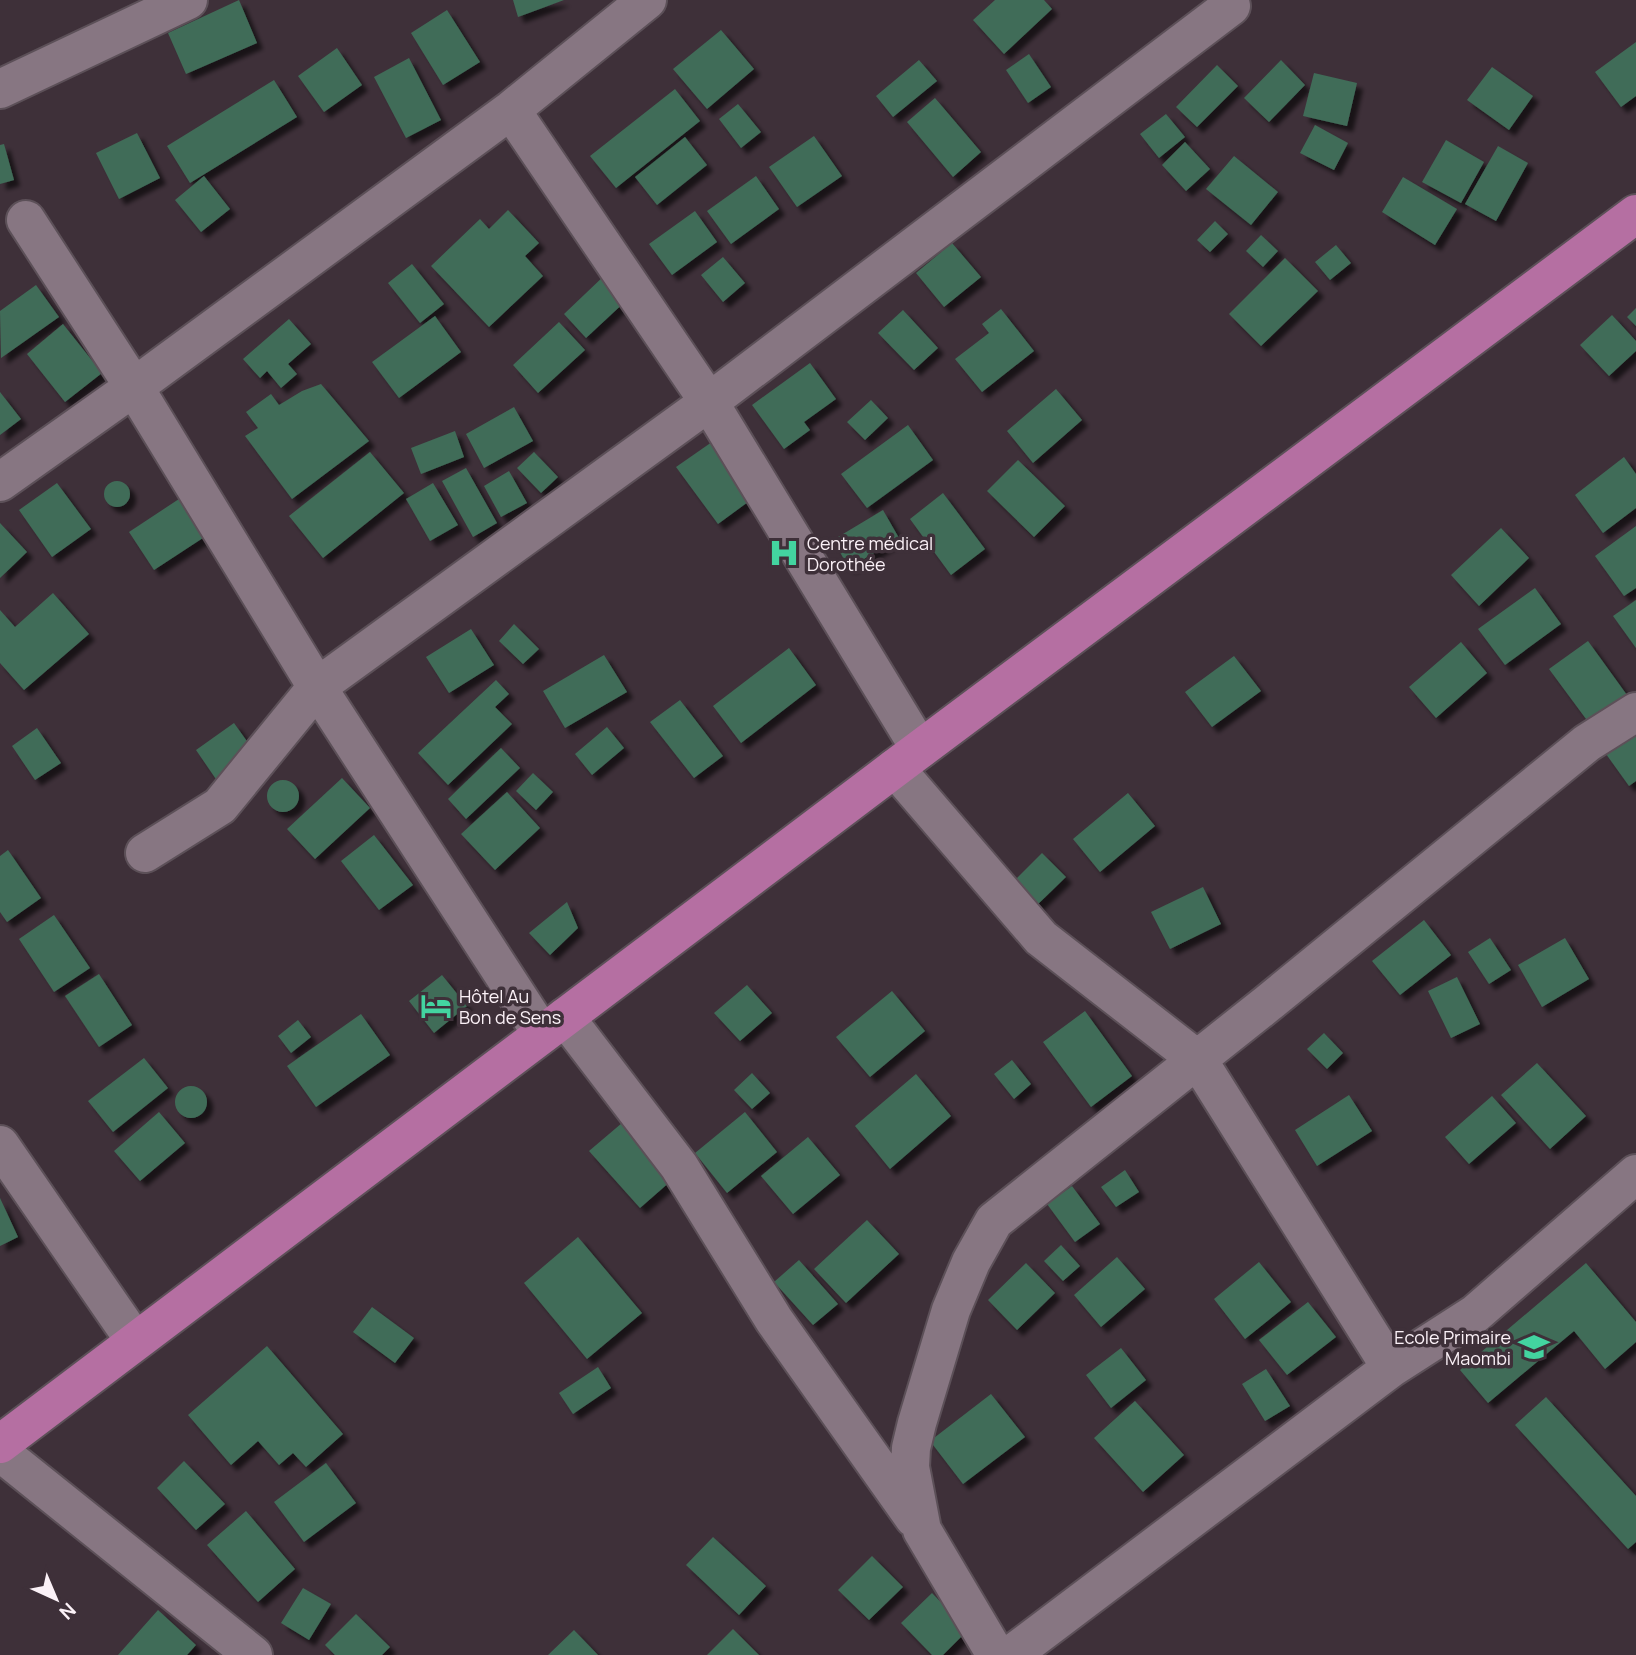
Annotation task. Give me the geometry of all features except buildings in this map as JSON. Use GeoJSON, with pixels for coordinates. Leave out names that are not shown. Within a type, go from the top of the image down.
{"type":"FeatureCollection","features":[{"type":"Feature","properties":{"kind":"main road"},"geometry":{"type":"LineString","coordinates":[[0,1444],[1636,214]]}},
{"type":"Feature","properties":{"kind":"street"},"geometry":{"type":"LineString","coordinates":[[0,89],[188,0]]}},
{"type":"Feature","properties":{"kind":"street"},"geometry":{"type":"LineString","coordinates":[[0,482],[511,110],[647,0]]}},
{"type":"Feature","properties":{"kind":"street"},"geometry":{"type":"LineString","coordinates":[[145,853],[219,806],[317,687],[709,402],[1231,6]]}},
{"type":"Feature","properties":{"kind":"street"},"geometry":{"type":"LineString","coordinates":[[511,110],[709,402],[908,759],[1041,938],[1198,1060],[1391,1368]]}},
{"type":"Feature","properties":{"kind":"street"},"geometry":{"type":"LineString","coordinates":[[26,220],[134,387],[317,687],[554,1026],[678,1166],[774,1320],[922,1530],[996,1655]]}},
{"type":"Feature","properties":{"kind":"street"},"geometry":{"type":"LineString","coordinates":[[922,1530],[910,1467],[911,1448],[951,1310],[971,1262],[994,1221],[1198,1060],[1587,743],[1636,712]]}},
{"type":"Feature","properties":{"kind":"street"},"geometry":{"type":"LineString","coordinates":[[0,1145],[135,1342]]}},
{"type":"Feature","properties":{"kind":"street"},"geometry":{"type":"LineString","coordinates":[[1011,1655],[1391,1368],[1475,1314],[1636,1174]]}},
{"type":"Feature","properties":{"kind":"street"},"geometry":{"type":"LineString","coordinates":[[0,1452],[253,1655]]}},
{"type":"Feature","properties":{"kind":"place","name":"Centre médical Dorothée"},"geometry":{"type":"Point","coordinates":[784,553]}},
{"type":"Feature","properties":{"kind":"place","name":"Hôtel Au Bon de Sens"},"geometry":{"type":"Point","coordinates":[436,1006]}},
{"type":"Feature","properties":{"kind":"place","name":"Ecole Primaire Maombi"},"geometry":{"type":"Point","coordinates":[1534,1347]}}]}
